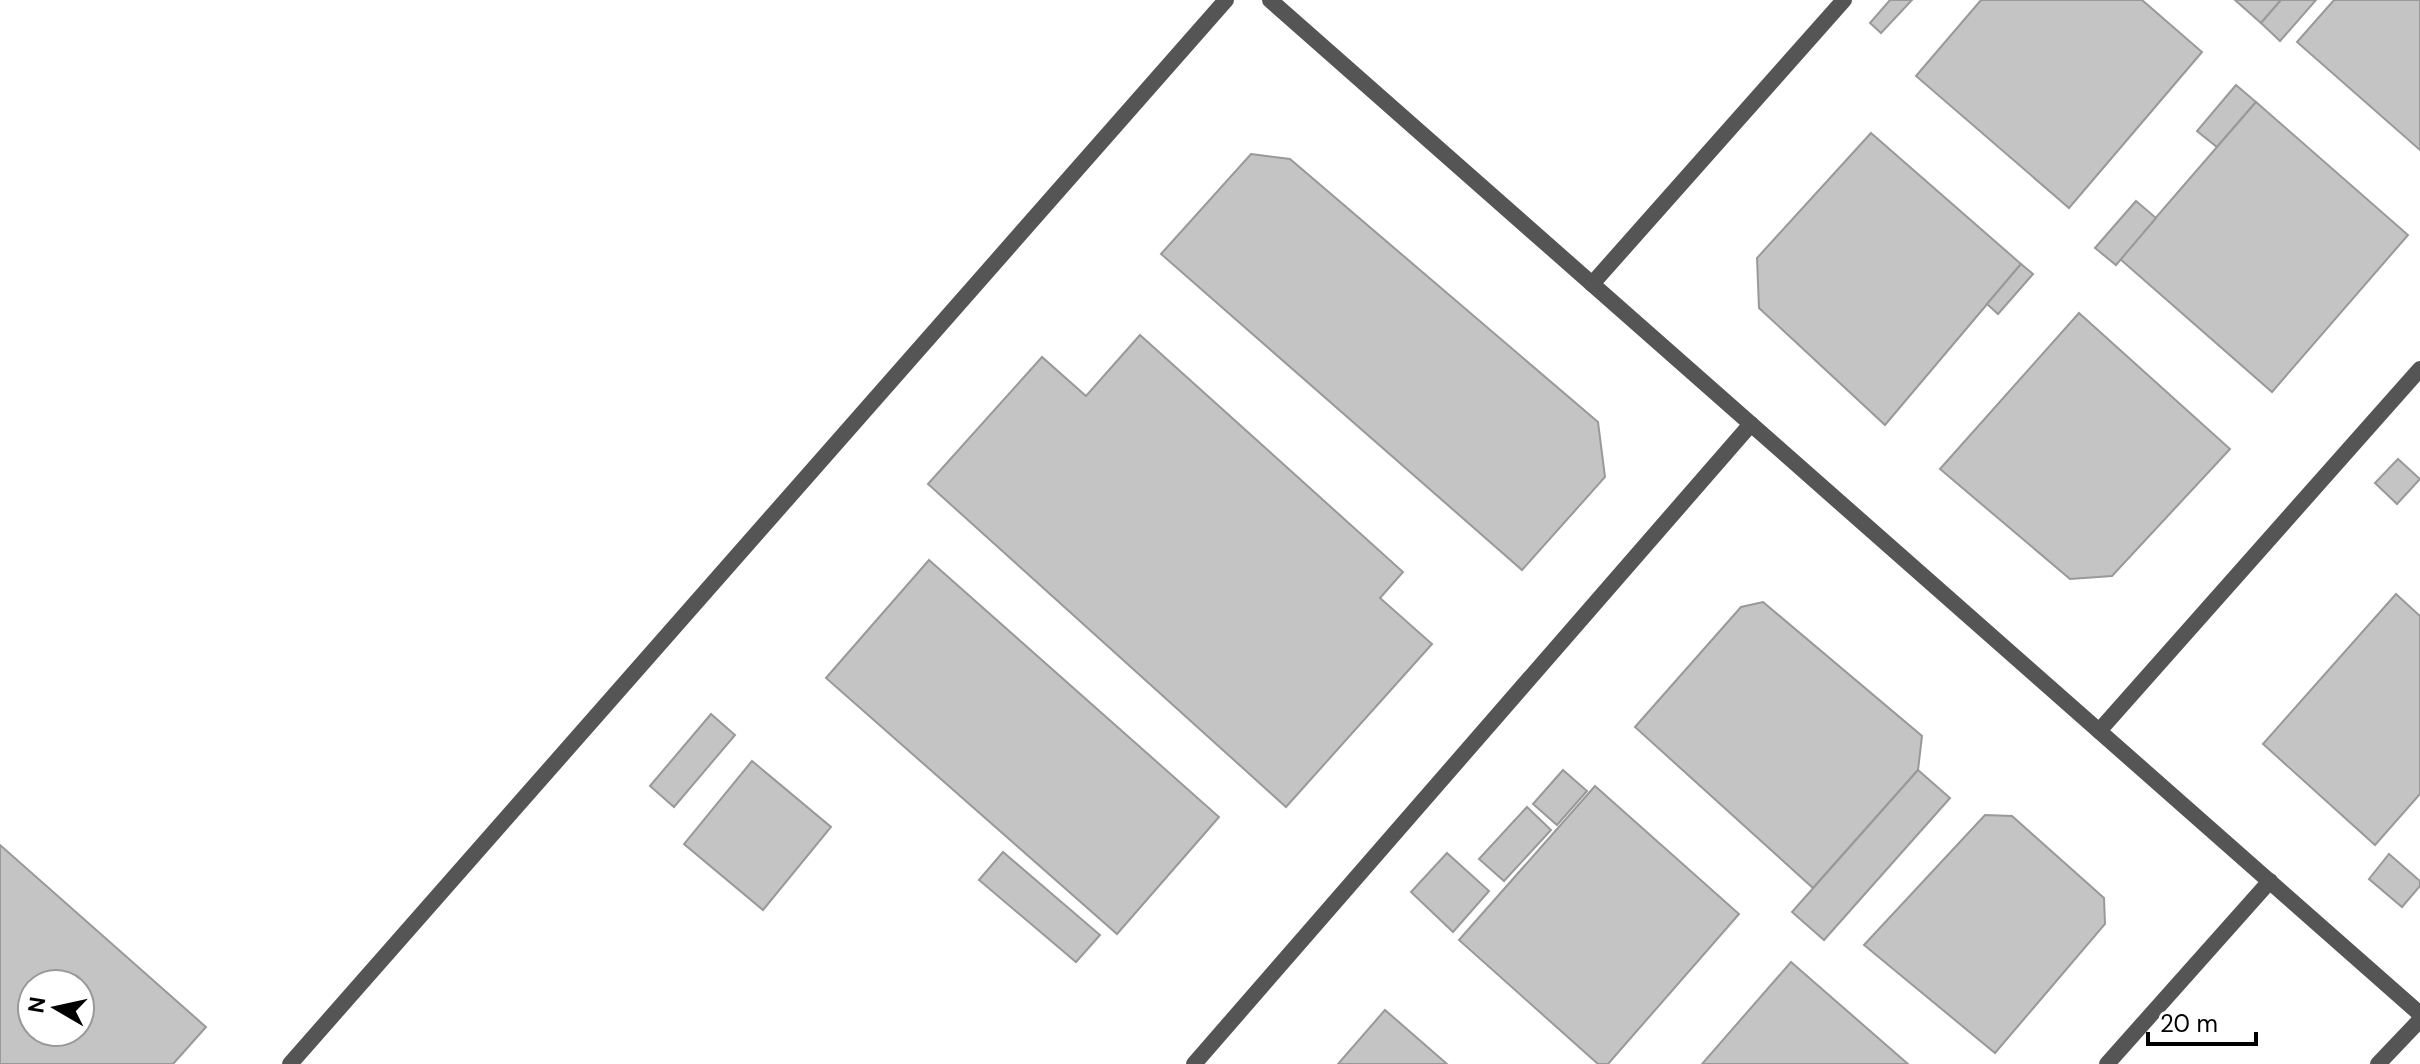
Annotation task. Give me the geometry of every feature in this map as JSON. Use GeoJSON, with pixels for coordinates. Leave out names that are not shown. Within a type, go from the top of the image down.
{"type":"FeatureCollection","features":[{"type":"Feature","properties":{"kind":"lane"},"geometry":{"type":"LineString","coordinates":[[290,1064],[1226,0]]}},
{"type":"Feature","properties":{"kind":"lane"},"geometry":{"type":"LineString","coordinates":[[1270,0],[2420,1014]]}},
{"type":"Feature","properties":{"kind":"lane"},"geometry":{"type":"LineString","coordinates":[[1592,284],[1844,0]]}},
{"type":"Feature","properties":{"kind":"lane"},"geometry":{"type":"LineString","coordinates":[[2099,731],[2420,369]]}},
{"type":"Feature","properties":{"kind":"lane"},"geometry":{"type":"LineString","coordinates":[[1194,1064],[1751,424]]}},
{"type":"Feature","properties":{"kind":"lane"},"geometry":{"type":"LineString","coordinates":[[2107,1064],[2270,881]]}},
{"type":"Feature","properties":{"kind":"lane"},"geometry":{"type":"LineString","coordinates":[[2378,1064],[2420,1020]]}},
{"type":"Feature","properties":{"kind":"building"},"geometry":{"type":"Polygon","coordinates":[[[1890,0],[1912,0],[1881,33],[1870,23],[1890,0]]]}},
{"type":"Feature","properties":{"kind":"building"},"geometry":{"type":"Polygon","coordinates":[[[1981,0],[2142,0],[2202,52],[2069,208],[1916,76],[1981,0]]]}},
{"type":"Feature","properties":{"kind":"building"},"geometry":{"type":"Polygon","coordinates":[[[2235,0],[2281,0],[2261,23],[2235,0]]]}},
{"type":"Feature","properties":{"kind":"building"},"geometry":{"type":"Polygon","coordinates":[[[2281,0],[2316,0],[2280,41],[2261,23],[2281,0]]]}},
{"type":"Feature","properties":{"kind":"building"},"geometry":{"type":"Polygon","coordinates":[[[2334,0],[2420,0],[2420,150],[2297,42],[2334,0]]]}},
{"type":"Feature","properties":{"kind":"building"},"geometry":{"type":"Polygon","coordinates":[[[2236,85],[2256,102],[2217,147],[2197,131],[2236,85]]]}},
{"type":"Feature","properties":{"kind":"building"},"geometry":{"type":"Polygon","coordinates":[[[2256,102],[2408,235],[2272,392],[2120,259],[2256,102]]]}},
{"type":"Feature","properties":{"kind":"building"},"geometry":{"type":"Polygon","coordinates":[[[1871,133],[2021,264],[1885,425],[1759,308],[1757,258],[1871,133]]]}},
{"type":"Feature","properties":{"kind":"building"},"geometry":{"type":"Polygon","coordinates":[[[1251,154],[1290,159],[1598,422],[1605,477],[1522,570],[1161,254],[1251,154]]]}},
{"type":"Feature","properties":{"kind":"building"},"geometry":{"type":"Polygon","coordinates":[[[2136,201],[2156,218],[2116,265],[2095,248],[2136,201]]]}},
{"type":"Feature","properties":{"kind":"building"},"geometry":{"type":"Polygon","coordinates":[[[2021,264],[2033,274],[1998,314],[1987,304],[2021,264]]]}},
{"type":"Feature","properties":{"kind":"building"},"geometry":{"type":"Polygon","coordinates":[[[2079,313],[2230,449],[2112,576],[2070,579],[1940,469],[2079,313]]]}},
{"type":"Feature","properties":{"kind":"building"},"geometry":{"type":"Polygon","coordinates":[[[1140,335],[1403,572],[1380,598],[1432,644],[1286,807],[928,484],[1042,357],[1086,396],[1140,335]]]}},
{"type":"Feature","properties":{"kind":"building"},"geometry":{"type":"Polygon","coordinates":[[[2398,459],[2420,479],[2397,504],[2375,483],[2398,459]]]}},
{"type":"Feature","properties":{"kind":"building"},"geometry":{"type":"Polygon","coordinates":[[[929,560],[1219,817],[1117,934],[826,678],[929,560]]]}},
{"type":"Feature","properties":{"kind":"building"},"geometry":{"type":"Polygon","coordinates":[[[2396,594],[2420,616],[2420,794],[2375,845],[2263,744],[2396,594]]]}},
{"type":"Feature","properties":{"kind":"building"},"geometry":{"type":"Polygon","coordinates":[[[1763,602],[1922,736],[1918,770],[1813,888],[1635,727],[1741,607],[1763,602]]]}},
{"type":"Feature","properties":{"kind":"building"},"geometry":{"type":"Polygon","coordinates":[[[711,714],[735,735],[674,807],[650,786],[711,714]]]}},
{"type":"Feature","properties":{"kind":"building"},"geometry":{"type":"Polygon","coordinates":[[[752,761],[831,827],[763,910],[684,844],[752,761]]]}},
{"type":"Feature","properties":{"kind":"building"},"geometry":{"type":"Polygon","coordinates":[[[1563,770],[1587,791],[1557,825],[1533,804],[1563,770]]]}},
{"type":"Feature","properties":{"kind":"building"},"geometry":{"type":"Polygon","coordinates":[[[1918,770],[1950,798],[1824,940],[1792,912],[1918,770]]]}},
{"type":"Feature","properties":{"kind":"building"},"geometry":{"type":"Polygon","coordinates":[[[1595,786],[1739,914],[1608,1064],[1598,1064],[1459,940],[1595,786]]]}},
{"type":"Feature","properties":{"kind":"building"},"geometry":{"type":"Polygon","coordinates":[[[1527,807],[1551,830],[1504,881],[1479,859],[1527,807]]]}},
{"type":"Feature","properties":{"kind":"building"},"geometry":{"type":"Polygon","coordinates":[[[1985,815],[2012,816],[2104,898],[2105,924],[1995,1053],[1864,945],[1985,815]]]}},
{"type":"Feature","properties":{"kind":"building"},"geometry":{"type":"Polygon","coordinates":[[[0,845],[206,1027],[173,1064],[0,1064],[0,845]]]}},
{"type":"Feature","properties":{"kind":"building"},"geometry":{"type":"Polygon","coordinates":[[[1003,852],[1100,935],[1076,962],[979,880],[1003,852]]]}},
{"type":"Feature","properties":{"kind":"building"},"geometry":{"type":"Polygon","coordinates":[[[1447,853],[1489,891],[1453,932],[1411,892],[1447,853]]]}},
{"type":"Feature","properties":{"kind":"building"},"geometry":{"type":"Polygon","coordinates":[[[2389,854],[2420,881],[2420,886],[2402,907],[2369,879],[2389,854]]]}},
{"type":"Feature","properties":{"kind":"building"},"geometry":{"type":"Polygon","coordinates":[[[1791,962],[1908,1064],[1702,1064],[1791,962]]]}},
{"type":"Feature","properties":{"kind":"building"},"geometry":{"type":"Polygon","coordinates":[[[1385,1010],[1447,1064],[1338,1064],[1385,1010]]]}}]}
